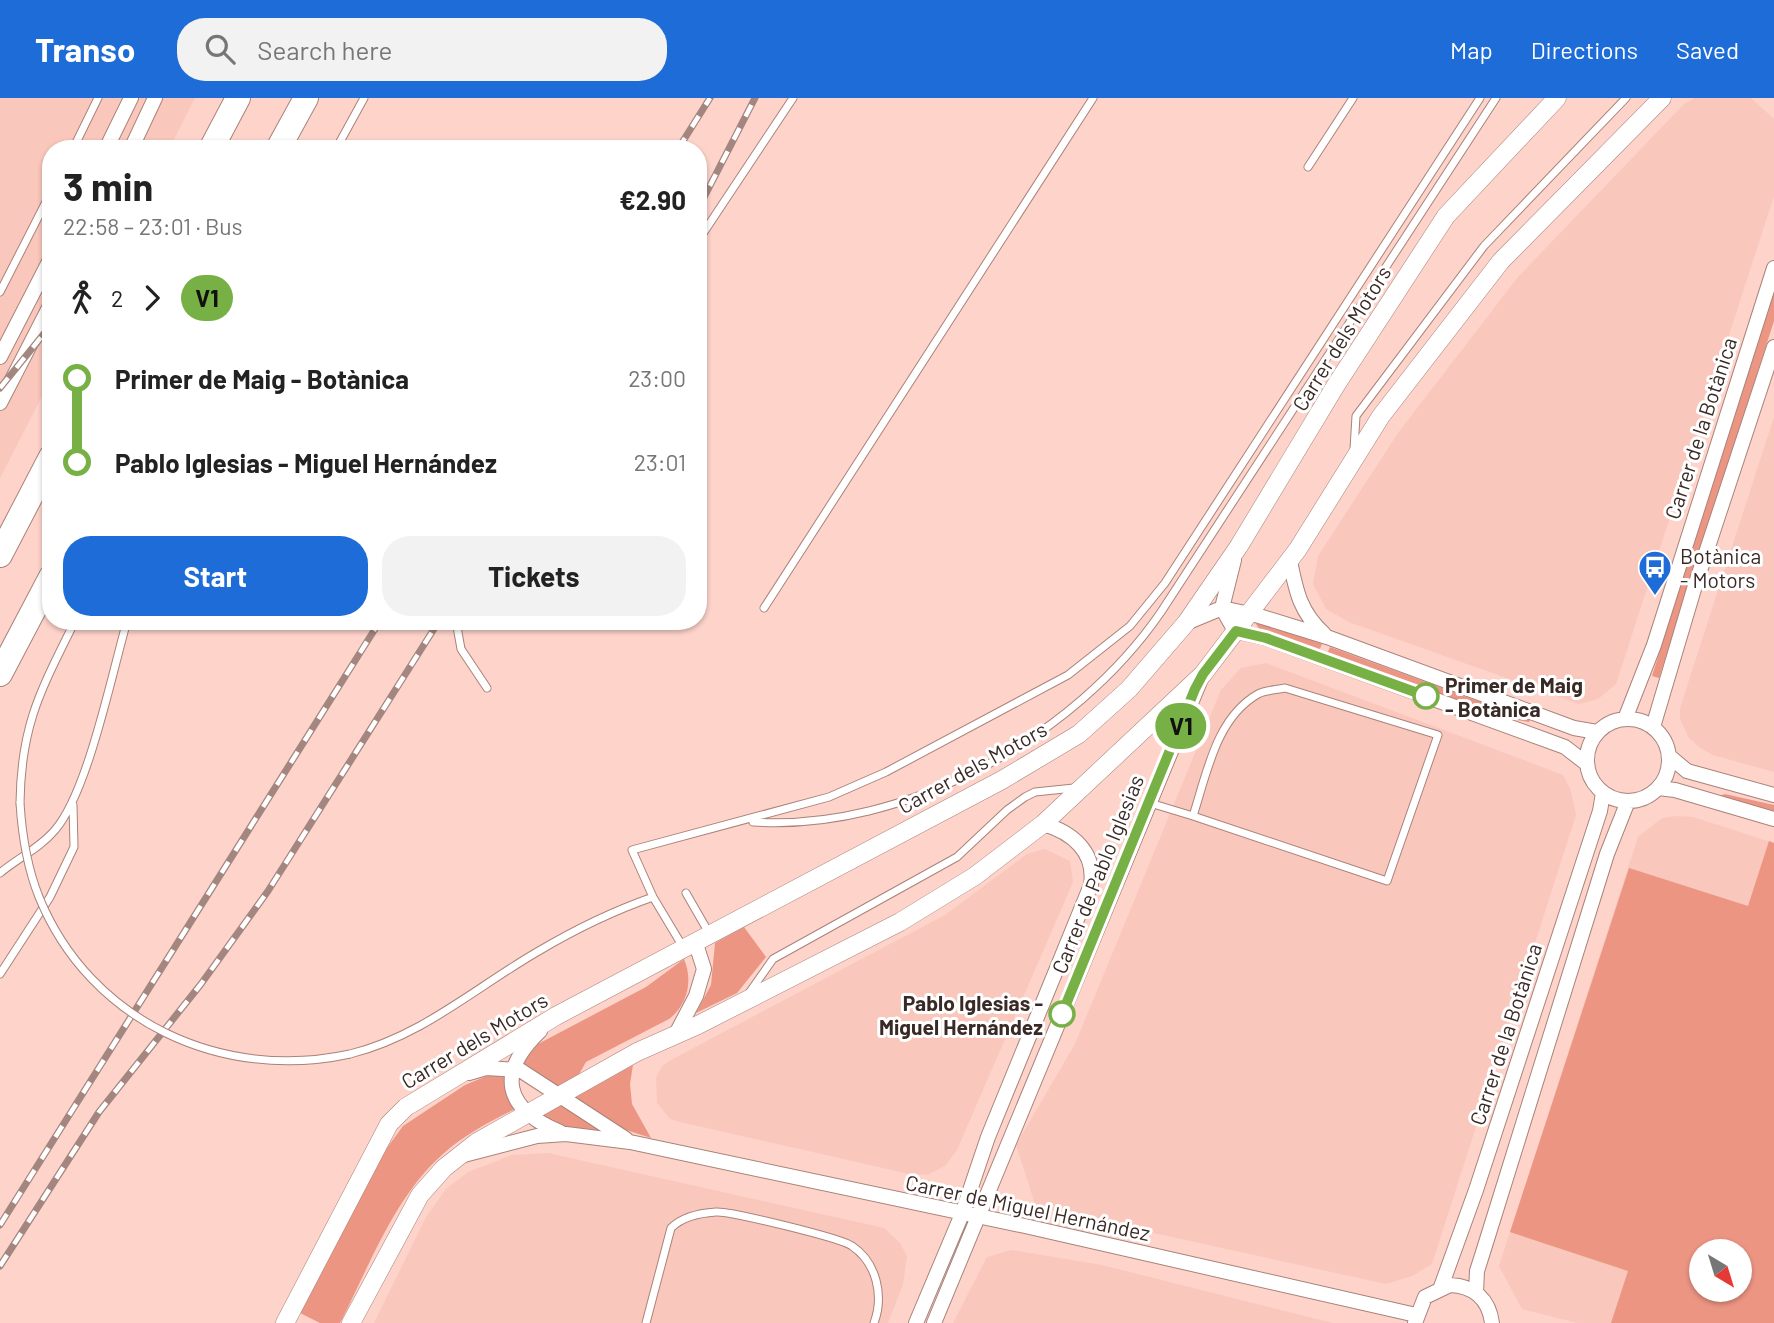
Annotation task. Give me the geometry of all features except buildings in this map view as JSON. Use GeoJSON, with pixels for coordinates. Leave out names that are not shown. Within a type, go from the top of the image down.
{"type":"FeatureCollection","features":[{"type":"Feature","properties":{"kind":"highway"},"geometry":{"type":"LineString","coordinates":[[216,140],[238,98]]}},
{"type":"Feature","properties":{"kind":"highway"},"geometry":{"type":"LineString","coordinates":[[283,140],[306,98]]}},
{"type":"Feature","properties":{"kind":"highway"},"geometry":{"type":"LineString","coordinates":[[0,555],[42,474]]}},
{"type":"Feature","properties":{"kind":"highway"},"geometry":{"type":"LineString","coordinates":[[0,674],[42,594]]}},
{"type":"Feature","properties":{"kind":"street"},"geometry":{"type":"LineString","coordinates":[[110,140],[131,98]]}},
{"type":"Feature","properties":{"kind":"street"},"geometry":{"type":"LineString","coordinates":[[135,140],[155,98]]}},
{"type":"Feature","properties":{"kind":"street","name":"Carrer dels Motors"},"geometry":{"type":"LineString","coordinates":[[285,1323],[389,1124],[406,1107],[556,1016],[1002,780],[1079,734],[1129,689],[1186,623],[1239,546],[1336,385],[1446,216],[1557,98]]}},
{"type":"Feature","properties":{"kind":"street"},"geometry":{"type":"LineString","coordinates":[[351,1323],[420,1195],[456,1157],[677,1032],[745,1000],[944,896],[1043,824],[1203,674],[1290,561],[1354,456],[1427,353],[1501,261],[1662,98]]}},
{"type":"Feature","properties":{"kind":"street","name":"Carrer de la Botànica"},"geometry":{"type":"LineString","coordinates":[[1625,719],[1654,645],[1774,268]]}},
{"type":"Feature","properties":{"kind":"street"},"geometry":{"type":"LineString","coordinates":[[0,357],[42,275]]}},
{"type":"Feature","properties":{"kind":"street"},"geometry":{"type":"LineString","coordinates":[[0,403],[42,321]]}},
{"type":"Feature","properties":{"kind":"street"},"geometry":{"type":"LineString","coordinates":[[1653,727],[1694,589],[1774,347]]}},
{"type":"Feature","properties":{"kind":"street"},"geometry":{"type":"LineString","coordinates":[[1239,546],[1222,608],[1236,631],[1266,638],[1565,747],[1587,764]]}},
{"type":"Feature","properties":{"kind":"street"},"geometry":{"type":"LineString","coordinates":[[1290,561],[1298,602],[1310,622],[1327,637]]}},
{"type":"Feature","properties":{"kind":"street"},"geometry":{"type":"LineString","coordinates":[[1186,623],[1222,608],[1249,614],[1327,637],[1574,728],[1597,732]]}},
{"type":"Feature","properties":{"kind":"street","name":"Carrer de Pablo Iglesias"},"geometry":{"type":"LineString","coordinates":[[934,1323],[1203,674]]}},
{"type":"Feature","properties":{"kind":"street"},"geometry":{"type":"LineString","coordinates":[[1625,719],[1641,721],[1653,727],[1663,740],[1669,756],[1666,775],[1658,788],[1647,796],[1628,801],[1603,793],[1592,780],[1587,764],[1589,747],[1597,732],[1610,723],[1625,719]]}},
{"type":"Feature","properties":{"kind":"street"},"geometry":{"type":"LineString","coordinates":[[1669,756],[1687,771],[1774,796]]}},
{"type":"Feature","properties":{"kind":"street"},"geometry":{"type":"LineString","coordinates":[[1658,788],[1675,790],[1774,819]]}},
{"type":"Feature","properties":{"kind":"street","name":"Carrer de la Botànica"},"geometry":{"type":"LineString","coordinates":[[1441,1287],[1476,1190],[1601,811],[1603,793]]}},
{"type":"Feature","properties":{"kind":"street","name":"Carrer de la Botànica"},"geometry":{"type":"LineString","coordinates":[[1476,1292],[1477,1271],[1607,854],[1628,801]]}},
{"type":"Feature","properties":{"kind":"street","name":"Carrer de Pablo Iglesias"},"geometry":{"type":"LineString","coordinates":[[916,1323],[962,1214],[988,1137],[1091,885],[1091,867],[1083,848],[1067,833],[1043,824]]}},
{"type":"Feature","properties":{"kind":"street"},"geometry":{"type":"LineString","coordinates":[[677,1032],[696,996],[704,968],[696,941]]}},
{"type":"Feature","properties":{"kind":"street"},"geometry":{"type":"LineString","coordinates":[[526,1115],[514,1094],[513,1068],[528,1043],[556,1016]]}},
{"type":"Feature","properties":{"kind":"street"},"geometry":{"type":"LineString","coordinates":[[442,1084],[484,1068],[513,1068]]}},
{"type":"Feature","properties":{"kind":"street","name":"Carrer de Miguel Hernández"},"geometry":{"type":"LineString","coordinates":[[513,1068],[630,1142]]}},
{"type":"Feature","properties":{"kind":"street","name":"Carrer de Miguel Hernández"},"geometry":{"type":"LineString","coordinates":[[526,1115],[566,1134]]}},
{"type":"Feature","properties":{"kind":"street","name":"Carrer de Miguel Hernández"},"geometry":{"type":"LineString","coordinates":[[456,1157],[537,1136],[566,1134],[630,1142],[979,1217],[1415,1319]]}},
{"type":"Feature","properties":{"kind":"street"},"geometry":{"type":"LineString","coordinates":[[1415,1319],[1425,1297],[1441,1287],[1460,1285],[1476,1292],[1487,1306],[1492,1323]]}},
{"type":"Feature","properties":{"kind":"lane"},"geometry":{"type":"LineString","coordinates":[[77,140],[98,98]]}},
{"type":"Feature","properties":{"kind":"lane"},"geometry":{"type":"LineString","coordinates":[[341,140],[364,98]]}},
{"type":"Feature","properties":{"kind":"lane"},"geometry":{"type":"LineString","coordinates":[[707,227],[793,98]]}},
{"type":"Feature","properties":{"kind":"lane"},"geometry":{"type":"LineString","coordinates":[[764,608],[1093,98]]}},
{"type":"Feature","properties":{"kind":"lane"},"geometry":{"type":"LineString","coordinates":[[1308,167],[1353,98]]}},
{"type":"Feature","properties":{"kind":"lane"},"geometry":{"type":"LineString","coordinates":[[696,941],[653,897],[632,850],[700,829],[748,821],[829,796],[886,772],[1068,675],[1130,626],[1165,583],[1480,98]]}},
{"type":"Feature","properties":{"kind":"lane"},"geometry":{"type":"LineString","coordinates":[[748,821],[792,824],[818,822],[888,806],[920,794],[1019,746],[1075,707],[1101,683],[1146,635],[1496,98]]}},
{"type":"Feature","properties":{"kind":"lane"},"geometry":{"type":"LineString","coordinates":[[1354,456],[1356,416],[1484,246],[1626,98]]}},
{"type":"Feature","properties":{"kind":"lane"},"geometry":{"type":"LineString","coordinates":[[0,292],[42,210]]}},
{"type":"Feature","properties":{"kind":"lane"},"geometry":{"type":"LineString","coordinates":[[70,630],[35,701],[21,753],[20,803],[29,864],[51,920],[87,971],[135,1016],[171,1036],[230,1057],[298,1062],[350,1054],[420,1027],[537,952],[623,907],[653,897]]}},
{"type":"Feature","properties":{"kind":"lane"},"geometry":{"type":"LineString","coordinates":[[0,873],[53,833],[73,801],[124,630]]}},
{"type":"Feature","properties":{"kind":"lane"},"geometry":{"type":"LineString","coordinates":[[458,630],[461,649],[487,688]]}},
{"type":"Feature","properties":{"kind":"lane"},"geometry":{"type":"LineString","coordinates":[[1149,803],[1387,881],[1438,735],[1284,688],[1260,693],[1238,710],[1219,737],[1193,816]]}},
{"type":"Feature","properties":{"kind":"lane"},"geometry":{"type":"LineString","coordinates":[[745,1000],[773,958],[957,857],[1007,810],[1025,797],[1043,791],[1080,788]]}},
{"type":"Feature","properties":{"kind":"lane"},"geometry":{"type":"LineString","coordinates":[[0,974],[50,897],[74,847],[73,801]]}},
{"type":"Feature","properties":{"kind":"lane"},"geometry":{"type":"LineString","coordinates":[[686,893],[696,941]]}},
{"type":"Feature","properties":{"kind":"lane"},"geometry":{"type":"LineString","coordinates":[[646,1323],[671,1228],[677,1222],[719,1212],[851,1245],[869,1263],[879,1287],[878,1311],[874,1323]]}},
{"type":"Feature","properties":{"kind":"shaded area"},"geometry":{"type":"Polygon","coordinates":[[[0,98],[195,98],[174,140],[42,140],[42,396],[0,478],[0,98]]]}},
{"type":"Feature","properties":{"kind":"shaded area"},"geometry":{"type":"Polygon","coordinates":[[[1695,98],[1751,98],[1774,119],[1774,196],[1616,684],[1598,699],[1579,704],[1349,622],[1326,609],[1313,584],[1318,556],[1398,433],[1518,277],[1684,104],[1695,98]]]}},
{"type":"Feature","properties":{"kind":"shaded area"},"geometry":{"type":"Polygon","coordinates":[[[1774,293],[1774,321],[1659,678],[1652,676],[1774,293]]]}},
{"type":"Feature","properties":{"kind":"shaded area"},"geometry":{"type":"Polygon","coordinates":[[[1774,417],[1774,772],[1713,755],[1699,747],[1689,738],[1680,719],[1680,708],[1774,417]]]}},
{"type":"Feature","properties":{"kind":"shaded area"},"geometry":{"type":"Polygon","coordinates":[[[1261,622],[1322,644],[1319,651],[1259,629],[1256,624],[1261,622]]]}},
{"type":"Feature","properties":{"kind":"shaded area"},"geometry":{"type":"Polygon","coordinates":[[[1330,647],[1530,720],[1500,717],[1327,654],[1330,647]]]}},
{"type":"Feature","properties":{"kind":"shaded area"},"geometry":{"type":"Polygon","coordinates":[[[1266,663],[1563,775],[1570,788],[1576,815],[1432,1264],[1412,1276],[1386,1284],[1036,1207],[1016,1145],[1075,1044],[1221,690],[1241,668],[1266,663]]]}},
{"type":"Feature","properties":{"kind":"shaded area"},"geometry":{"type":"Polygon","coordinates":[[[1725,794],[1774,805],[1774,813],[1719,796],[1725,794]]]}},
{"type":"Feature","properties":{"kind":"shaded area"},"geometry":{"type":"Polygon","coordinates":[[[1677,816],[1693,817],[1774,843],[1774,1323],[1577,1323],[1522,1309],[1499,1266],[1638,837],[1662,818],[1677,816]]]}},
{"type":"Feature","properties":{"kind":"shaded area"},"geometry":{"type":"Polygon","coordinates":[[[1769,841],[1774,843],[1774,1323],[1611,1323],[1628,1271],[1510,1232],[1629,868],[1748,906],[1769,841]]]}},
{"type":"Feature","properties":{"kind":"shaded area"},"geometry":{"type":"Polygon","coordinates":[[[1045,849],[1070,861],[1073,882],[957,1150],[945,1166],[929,1174],[914,1175],[680,1122],[670,1119],[657,1103],[656,1078],[662,1066],[671,1060],[945,915],[1027,854],[1045,849]]]}},
{"type":"Feature","properties":{"kind":"shaded area"},"geometry":{"type":"Polygon","coordinates":[[[744,927],[766,957],[737,993],[696,1013],[711,985],[715,943],[744,927]]]}},
{"type":"Feature","properties":{"kind":"shaded area"},"geometry":{"type":"Polygon","coordinates":[[[684,959],[688,975],[687,992],[681,1007],[669,1019],[586,1062],[578,1076],[556,1087],[521,1065],[538,1044],[646,987],[684,959]]]}},
{"type":"Feature","properties":{"kind":"shaded area"},"geometry":{"type":"Polygon","coordinates":[[[633,1065],[630,1084],[632,1104],[651,1138],[620,1128],[574,1098],[633,1065]]]}},
{"type":"Feature","properties":{"kind":"shaded area"},"geometry":{"type":"Polygon","coordinates":[[[507,1073],[515,1109],[459,1141],[426,1171],[410,1191],[384,1234],[340,1323],[320,1323],[300,1313],[384,1152],[403,1126],[465,1085],[489,1075],[507,1073]]]}},
{"type":"Feature","properties":{"kind":"shaded area"},"geometry":{"type":"Polygon","coordinates":[[[561,1103],[608,1134],[606,1136],[553,1124],[538,1115],[561,1103]]]}},
{"type":"Feature","properties":{"kind":"shaded area"},"geometry":{"type":"Polygon","coordinates":[[[548,1153],[884,1228],[900,1243],[907,1256],[903,1284],[888,1323],[374,1323],[426,1217],[446,1189],[468,1172],[512,1155],[548,1153]]]}},
{"type":"Feature","properties":{"kind":"shaded area"},"geometry":{"type":"Polygon","coordinates":[[[1012,1250],[1102,1265],[1333,1323],[953,1323],[987,1257],[1012,1250]]]}},
{"type":"Feature","properties":{"kind":"railway"},"geometry":{"type":"LineString","coordinates":[[684,140],[710,98]]}},
{"type":"Feature","properties":{"kind":"railway"},"geometry":{"type":"LineString","coordinates":[[707,191],[755,98]]}},
{"type":"Feature","properties":{"kind":"railway"},"geometry":{"type":"LineString","coordinates":[[0,388],[42,336]]}},
{"type":"Feature","properties":{"kind":"railway"},"geometry":{"type":"LineString","coordinates":[[0,1225],[374,630]]}},
{"type":"Feature","properties":{"kind":"railway"},"geometry":{"type":"LineString","coordinates":[[0,1266],[99,1112],[201,984],[268,891],[433,630]]}},
{"type":"Feature","properties":{"kind":"bus line","name":"V1"},"geometry":{"type":"LineString","coordinates":[[1062,1014],[1195,689],[1203,674],[1236,631],[1266,638],[1426,696]]}},
{"type":"Feature","properties":{"kind":"place","name":"Botànica - Motors"},"geometry":{"type":"Point","coordinates":[1655,597]}},
{"type":"Feature","properties":{"kind":"place","name":"Primer de Maig - Botànica"},"geometry":{"type":"Point","coordinates":[1426,696]}},
{"type":"Feature","properties":{"kind":"place","name":"Pablo Iglesias - Miguel Hernández"},"geometry":{"type":"Point","coordinates":[1062,1014]}}]}
